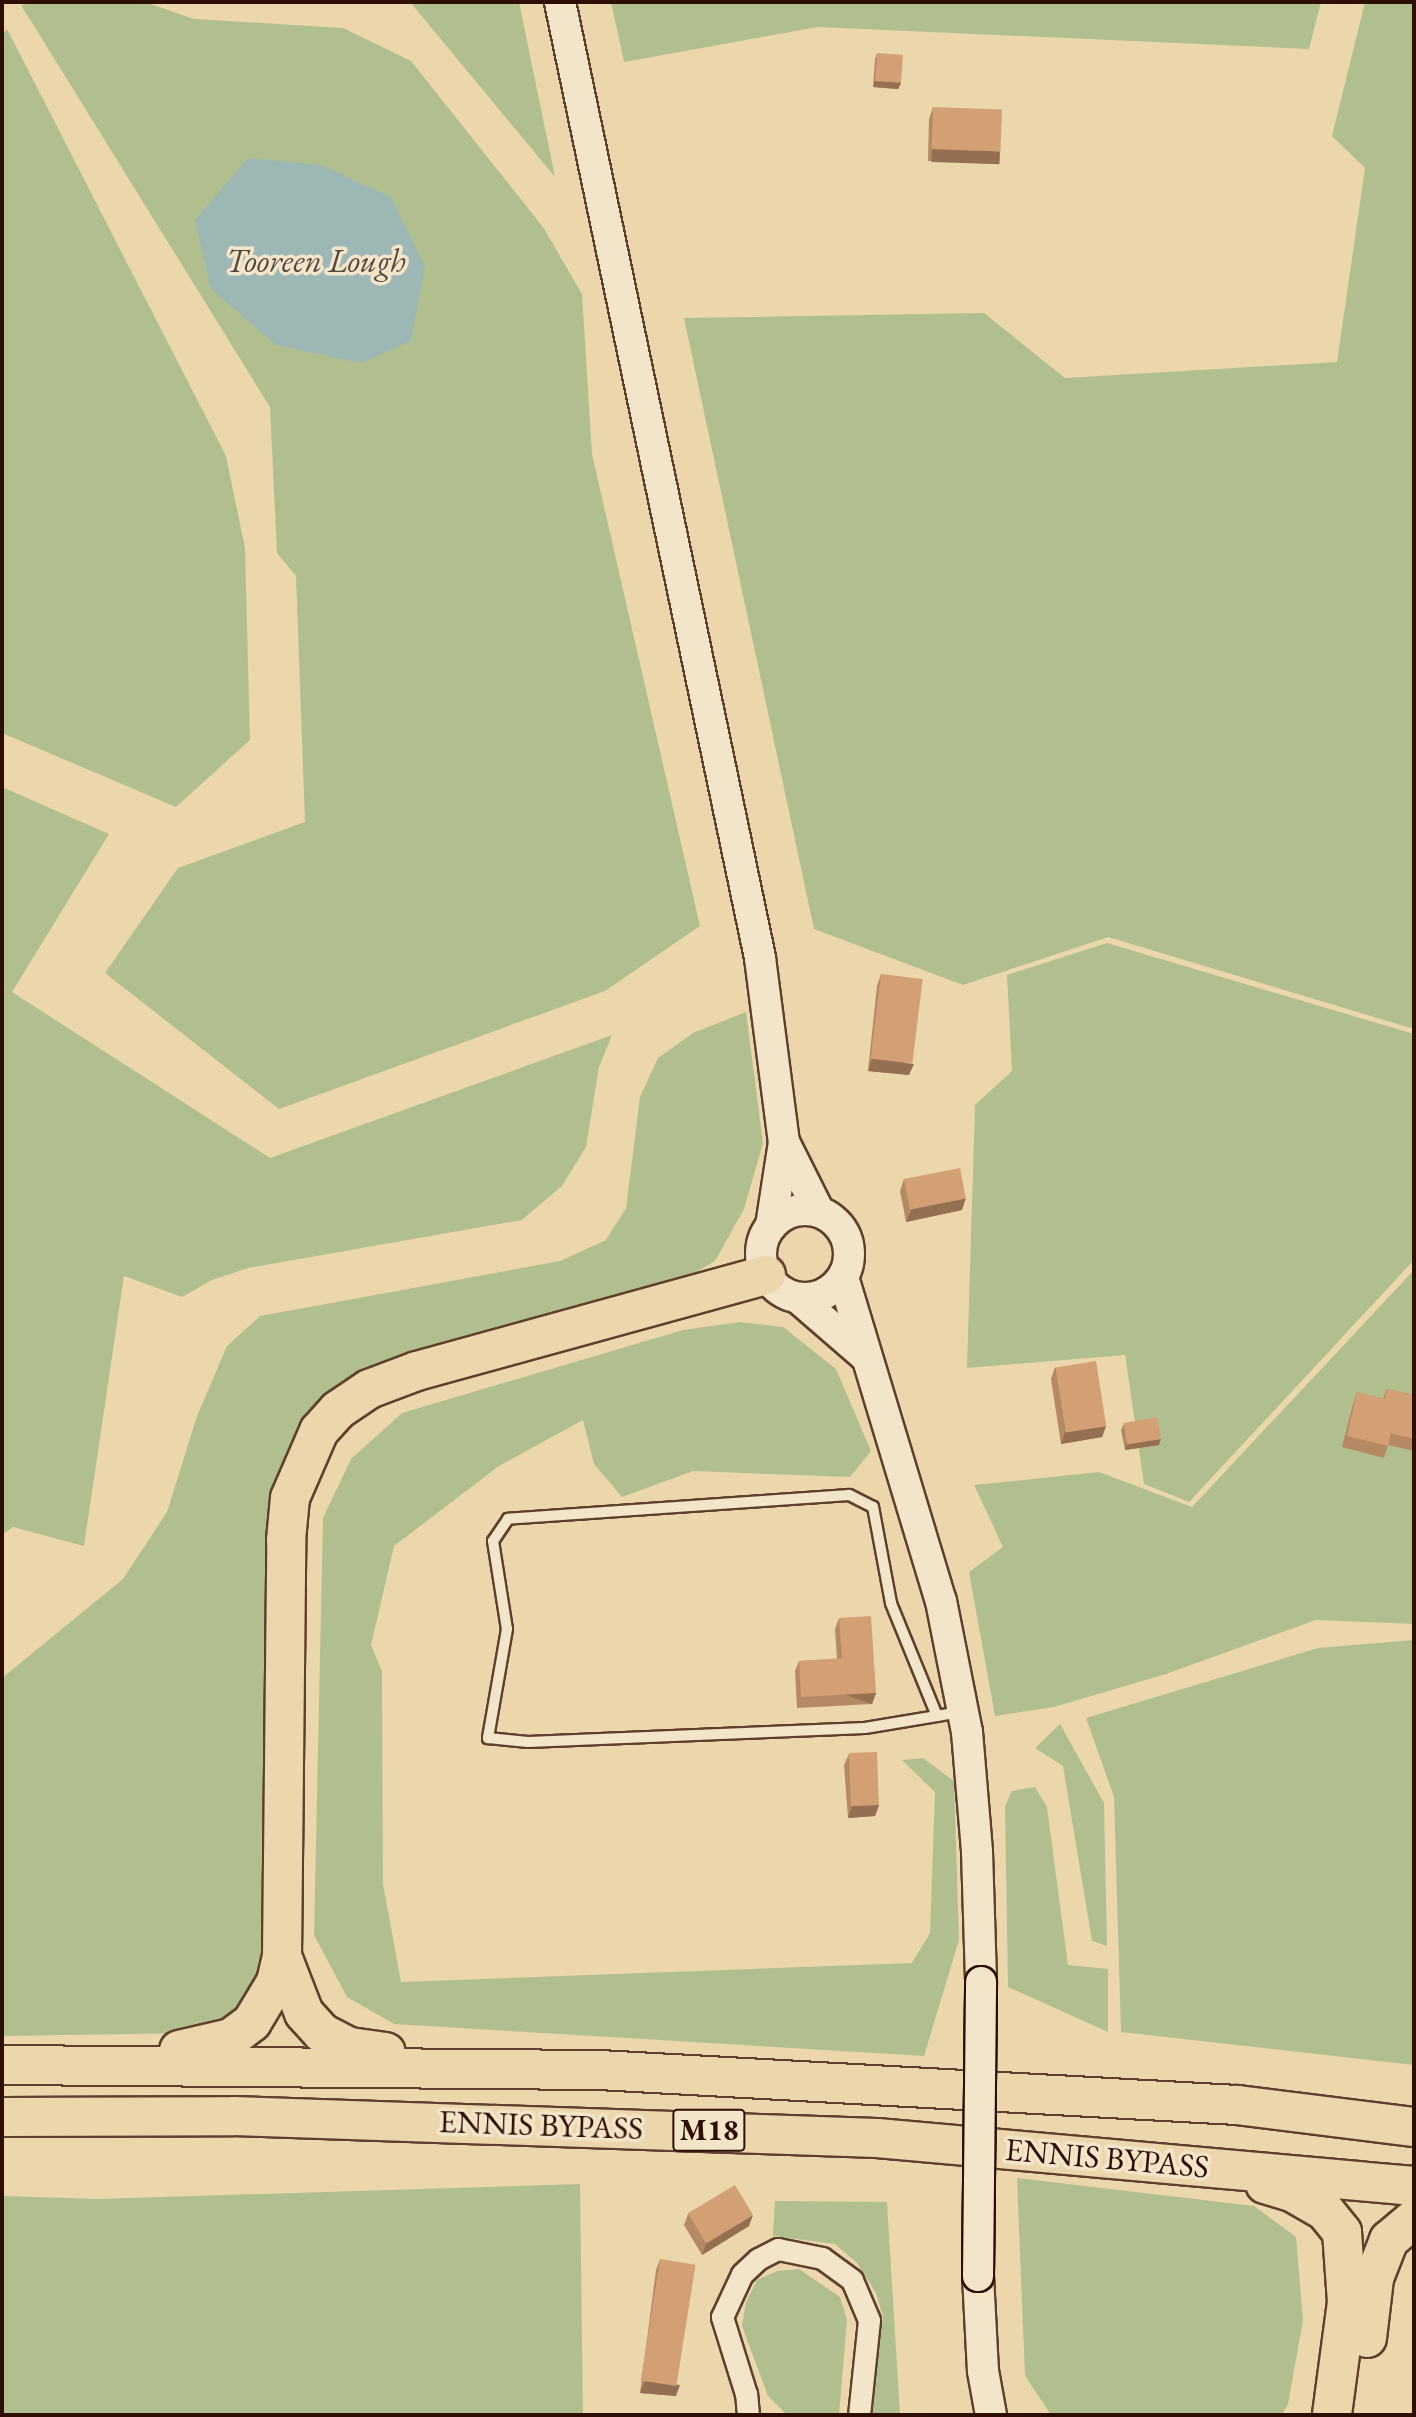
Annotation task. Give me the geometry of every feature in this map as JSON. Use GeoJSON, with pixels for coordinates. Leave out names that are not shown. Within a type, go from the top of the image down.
{"type":"FeatureCollection","features":[{"type":"Feature","properties":{"kind":"highway"},"geometry":{"type":"LineString","coordinates":[[88,2063],[231,2038],[257,2014],[276,1982],[282,1956],[286,1540],[290,1499],[318,1431],[338,1410],[369,1389],[417,1371],[766,1275]]}},
{"type":"Feature","properties":{"kind":"highway"},"geometry":{"type":"LineString","coordinates":[[282,1956],[304,2013],[322,2032],[350,2047],[599,2070]]}},
{"type":"Feature","properties":{"kind":"highway","name":"ENNIS BYPASS"},"geometry":{"type":"LineString","coordinates":[[2,2065],[88,2063],[599,2070],[1237,2105],[1414,2127]]}},
{"type":"Feature","properties":{"kind":"highway","name":"ENNIS BYPASS"},"geometry":{"type":"LineString","coordinates":[[2,2117],[233,2116],[709,2130],[877,2138],[1414,2186]]}},
{"type":"Feature","properties":{"kind":"highway"},"geometry":{"type":"LineString","coordinates":[[1210,2167],[1292,2192],[1325,2211],[1342,2232],[1347,2302],[1332,2415]]}},
{"type":"Feature","properties":{"kind":"highway"},"geometry":{"type":"LineString","coordinates":[[1357,2415],[1374,2278],[1389,2241],[1414,2219]]}},
{"type":"Feature","properties":{"kind":"main road"},"geometry":{"type":"LineString","coordinates":[[560,2],[760,958],[783,1142],[771,1226],[762,1243],[766,1275],[779,1290],[798,1298],[865,1356]]}},
{"type":"Feature","properties":{"kind":"main road"},"geometry":{"type":"LineString","coordinates":[[783,1142],[819,1212]]}},
{"type":"Feature","properties":{"kind":"main road"},"geometry":{"type":"LineString","coordinates":[[771,1226],[785,1215],[801,1210],[819,1212],[834,1221],[846,1237],[849,1258],[843,1277],[831,1290],[798,1298]]}},
{"type":"Feature","properties":{"kind":"main road"},"geometry":{"type":"LineString","coordinates":[[843,1277],[941,1601],[950,1714],[978,1852],[981,1982],[978,2276],[983,2371],[991,2415]]}},
{"type":"Feature","properties":{"kind":"street"},"geometry":{"type":"LineString","coordinates":[[748,2415],[746,2394],[722,2318],[742,2274],[758,2259],[778,2249],[822,2258],[852,2280],[869,2320],[859,2415]]}},
{"type":"Feature","properties":{"kind":"lane"},"geometry":{"type":"LineString","coordinates":[[849,1494],[873,1507],[891,1603],[950,1714],[865,1728],[528,1742],[488,1738],[507,1629],[494,1541],[508,1519],[849,1494]]}},
{"type":"Feature","properties":{"kind":"green space"},"geometry":{"type":"Polygon","coordinates":[[[38,2],[145,2],[194,19],[343,28],[411,61],[543,227],[582,294],[592,454],[700,926],[605,991],[279,1109],[105,973],[178,868],[305,822],[296,576],[277,553],[270,407],[21,5],[38,2]]]}},
{"type":"Feature","properties":{"kind":"green space"},"geometry":{"type":"Polygon","coordinates":[[[410,2],[519,2],[555,177],[410,2]]]}},
{"type":"Feature","properties":{"kind":"green space"},"geometry":{"type":"Polygon","coordinates":[[[611,2],[1321,2],[1309,49],[818,27],[624,62],[611,2]]]}},
{"type":"Feature","properties":{"kind":"green space"},"geometry":{"type":"Polygon","coordinates":[[[1365,2],[1414,2],[1414,1029],[1108,937],[963,985],[814,929],[684,318],[984,313],[1065,378],[1337,362],[1365,168],[1332,136],[1365,2]]]}},
{"type":"Feature","properties":{"kind":"green space"},"geometry":{"type":"Polygon","coordinates":[[[7,29],[226,456],[245,548],[250,740],[176,807],[2,733],[2,34],[7,29]]]}},
{"type":"Feature","properties":{"kind":"green space"},"geometry":{"type":"Polygon","coordinates":[[[2,787],[109,834],[12,992],[270,1158],[612,1035],[599,1067],[586,1147],[562,1186],[522,1220],[248,1268],[212,1280],[182,1297],[124,1276],[84,1546],[13,1527],[2,1535],[2,787]]]}},
{"type":"Feature","properties":{"kind":"green space"},"geometry":{"type":"Polygon","coordinates":[[[1107,943],[1414,1034],[1414,1260],[1189,1502],[1144,1484],[1125,1355],[967,1368],[975,1105],[1012,1071],[1007,975],[1107,943]]]}},
{"type":"Feature","properties":{"kind":"green space"},"geometry":{"type":"Polygon","coordinates":[[[746,1012],[763,1143],[744,1209],[715,1261],[674,1285],[345,1387],[304,1419],[281,1465],[267,1512],[268,1958],[240,2007],[199,2033],[2,2036],[2,1678],[123,1579],[167,1512],[197,1416],[227,1346],[260,1316],[560,1261],[606,1240],[626,1208],[640,1097],[658,1058],[693,1033],[746,1012]]]}},
{"type":"Feature","properties":{"kind":"green space"},"geometry":{"type":"Polygon","coordinates":[[[1414,1270],[1414,1624],[1316,1620],[1166,1674],[1054,1707],[995,1716],[969,1572],[1003,1547],[974,1485],[1099,1472],[1192,1507],[1414,1270]]]}},
{"type":"Feature","properties":{"kind":"green space"},"geometry":{"type":"Polygon","coordinates":[[[740,1322],[783,1327],[836,1369],[871,1451],[850,1477],[693,1471],[622,1497],[594,1464],[583,1420],[499,1466],[394,1546],[371,1645],[382,1671],[383,1884],[401,1982],[912,1963],[930,1933],[935,1792],[902,1760],[923,1758],[954,1781],[959,1940],[924,2056],[394,2024],[347,1997],[314,1935],[323,1518],[351,1459],[402,1413],[683,1330],[740,1322]]]}},
{"type":"Feature","properties":{"kind":"green space"},"geometry":{"type":"Polygon","coordinates":[[[1414,1640],[1414,2065],[1121,2032],[1114,1797],[1086,1718],[1318,1648],[1414,1640]]]}},
{"type":"Feature","properties":{"kind":"green space"},"geometry":{"type":"Polygon","coordinates":[[[1060,1724],[1104,1803],[1107,1946],[1092,1941],[1063,1766],[1035,1748],[1060,1724]]]}},
{"type":"Feature","properties":{"kind":"green space"},"geometry":{"type":"Polygon","coordinates":[[[1035,1787],[1047,1807],[1068,1965],[1108,1969],[1108,2032],[1008,1987],[1005,1806],[1012,1791],[1035,1787]]]}},
{"type":"Feature","properties":{"kind":"green space"},"geometry":{"type":"Polygon","coordinates":[[[1017,2178],[1254,2206],[1296,2237],[1303,2320],[1288,2404],[1282,2415],[1051,2415],[1025,2376],[1017,2178]]]}},
{"type":"Feature","properties":{"kind":"green space"},"geometry":{"type":"Polygon","coordinates":[[[580,2184],[583,2415],[2,2415],[2,2196],[98,2199],[580,2184]]]}},
{"type":"Feature","properties":{"kind":"green space"},"geometry":{"type":"Polygon","coordinates":[[[775,2201],[887,2202],[900,2415],[872,2415],[883,2317],[876,2293],[857,2263],[835,2244],[773,2236],[775,2201]]]}},
{"type":"Feature","properties":{"kind":"green space"},"geometry":{"type":"Polygon","coordinates":[[[799,2269],[840,2297],[847,2320],[839,2415],[787,2415],[768,2396],[742,2326],[746,2302],[757,2280],[777,2271],[799,2269]]]}},
{"type":"Feature","properties":{"kind":"water","name":"Tooreen Lough"},"geometry":{"type":"Polygon","coordinates":[[[248,158],[321,165],[391,197],[425,266],[411,341],[361,363],[276,345],[211,289],[195,220],[248,158]]]}},
{"type":"Feature","properties":{"kind":"building"},"geometry":{"type":"Polygon","coordinates":[[[877,53],[903,55],[901,83],[875,81],[877,53]]]}},
{"type":"Feature","properties":{"kind":"building"},"geometry":{"type":"Polygon","coordinates":[[[933,107],[1002,109],[1000,151],[932,149],[933,107]]]}},
{"type":"Feature","properties":{"kind":"building"},"geometry":{"type":"Polygon","coordinates":[[[881,974],[923,979],[912,1063],[871,1058],[881,974]]]}},
{"type":"Feature","properties":{"kind":"building"},"geometry":{"type":"Polygon","coordinates":[[[960,1168],[966,1198],[910,1209],[904,1179],[960,1168]]]}},
{"type":"Feature","properties":{"kind":"building"},"geometry":{"type":"Polygon","coordinates":[[[1096,1361],[1106,1426],[1066,1433],[1056,1367],[1096,1361]]]}},
{"type":"Feature","properties":{"kind":"building"},"geometry":{"type":"Polygon","coordinates":[[[1387,1389],[1414,1395],[1414,1439],[1391,1433],[1388,1446],[1347,1436],[1357,1392],[1385,1399],[1387,1389]]]}},
{"type":"Feature","properties":{"kind":"building"},"geometry":{"type":"Polygon","coordinates":[[[1157,1417],[1161,1439],[1127,1445],[1124,1423],[1157,1417]]]}},
{"type":"Feature","properties":{"kind":"building"},"geometry":{"type":"Polygon","coordinates":[[[871,1616],[876,1693],[801,1697],[799,1661],[842,1658],[839,1618],[871,1616]]]}},
{"type":"Feature","properties":{"kind":"building"},"geometry":{"type":"Polygon","coordinates":[[[877,1752],[879,1805],[851,1806],[849,1753],[877,1752]]]}},
{"type":"Feature","properties":{"kind":"building"},"geometry":{"type":"Polygon","coordinates":[[[735,2185],[753,2215],[706,2243],[688,2213],[735,2185]]]}},
{"type":"Feature","properties":{"kind":"building"},"geometry":{"type":"Polygon","coordinates":[[[660,2259],[696,2265],[676,2386],[641,2380],[660,2259]]]}}]}
